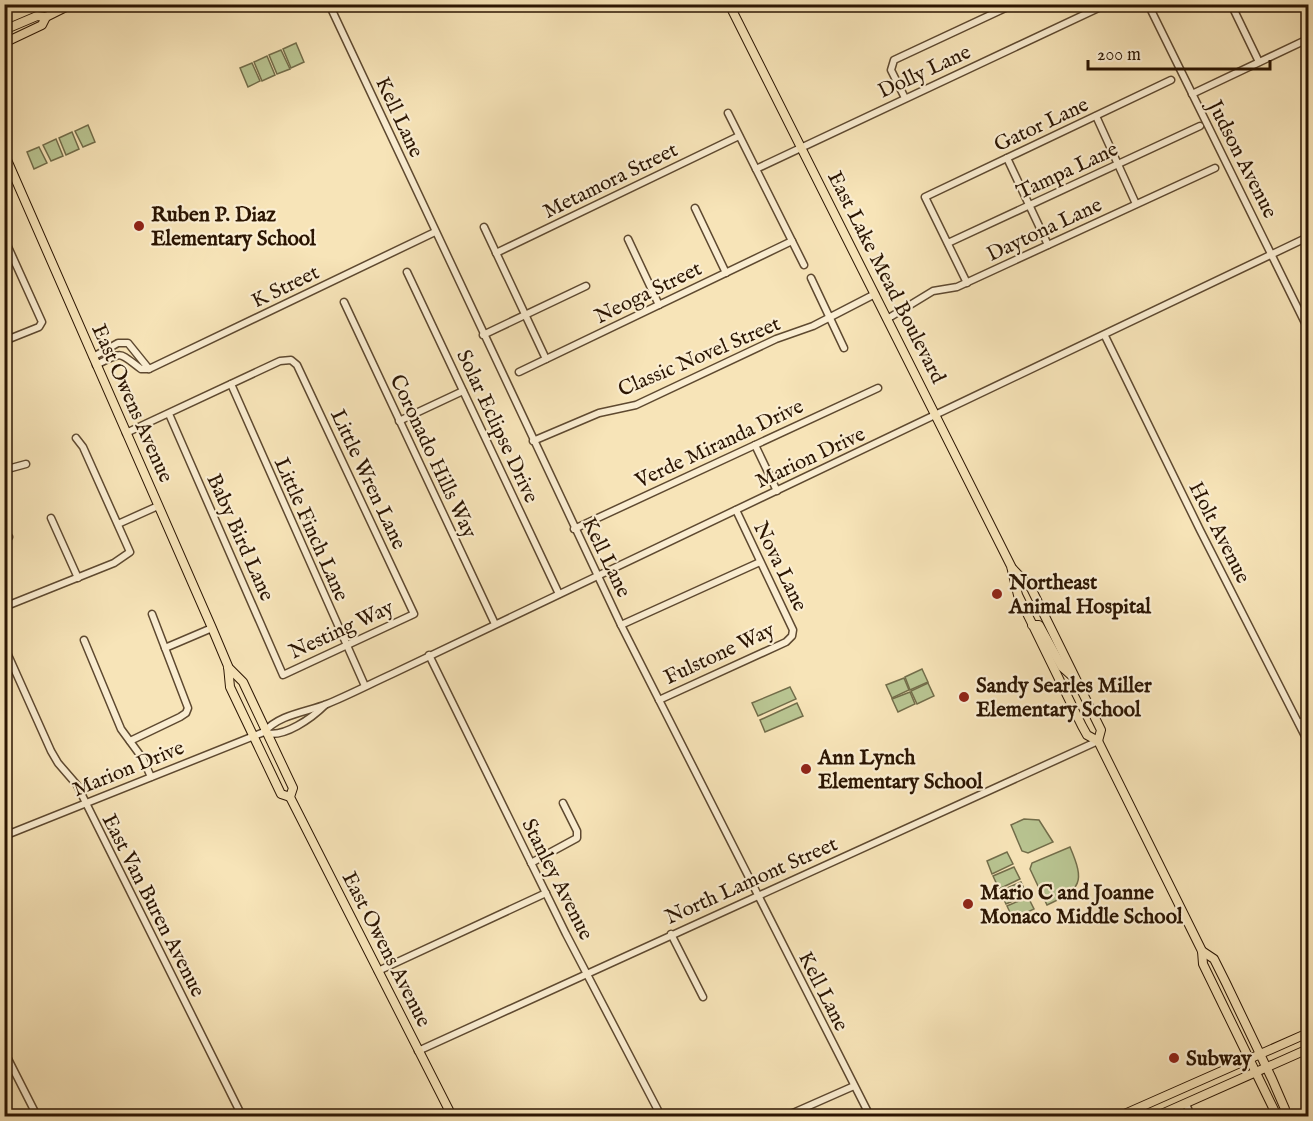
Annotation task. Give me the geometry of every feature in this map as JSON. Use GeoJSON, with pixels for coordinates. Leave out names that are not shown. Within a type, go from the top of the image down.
{"type":"FeatureCollection","features":[{"type":"Feature","properties":{"kind":"main road"},"geometry":{"type":"LineString","coordinates":[[4,30],[37,16],[46,17],[72,4]]}},
{"type":"Feature","properties":{"kind":"main road","name":"East Lake Mead Boulevard"},"geometry":{"type":"LineString","coordinates":[[729,4],[1011,566],[1018,595],[1032,625],[1087,735],[1098,741],[1202,951],[1203,964],[1277,1116]]}},
{"type":"Feature","properties":{"kind":"main road"},"geometry":{"type":"LineString","coordinates":[[4,44],[42,25],[46,17]]}},
{"type":"Feature","properties":{"kind":"main road","name":"East Owens Avenue"},"geometry":{"type":"LineString","coordinates":[[4,153],[212,628],[228,666],[230,687],[252,737],[281,794],[290,797]]}},
{"type":"Feature","properties":{"kind":"main road","name":"East Lake Mead Boulevard"},"geometry":{"type":"LineString","coordinates":[[1011,566],[1031,588],[1101,730],[1098,741]]}},
{"type":"Feature","properties":{"kind":"main road"},"geometry":{"type":"LineString","coordinates":[[1032,625],[1039,625],[1062,667],[1076,679]]}},
{"type":"Feature","properties":{"kind":"main road","name":"East Owens Avenue"},"geometry":{"type":"LineString","coordinates":[[228,666],[243,682],[264,732],[292,788],[290,797],[452,1116]]}},
{"type":"Feature","properties":{"kind":"main road","name":"East Lake Mead Boulevard"},"geometry":{"type":"LineString","coordinates":[[1202,951],[1214,959],[1261,1054],[1285,1109],[1284,1116]]}},
{"type":"Feature","properties":{"kind":"main road"},"geometry":{"type":"LineString","coordinates":[[1120,1116],[1308,1033]]}},
{"type":"Feature","properties":{"kind":"main road"},"geometry":{"type":"LineString","coordinates":[[1157,1116],[1308,1049]]}},
{"type":"Feature","properties":{"kind":"street","name":"Kell Lane"},"geometry":{"type":"LineString","coordinates":[[329,4],[621,626],[870,1116]]}},
{"type":"Feature","properties":{"kind":"street"},"geometry":{"type":"LineString","coordinates":[[905,98],[891,70],[894,60],[1014,4]]}},
{"type":"Feature","properties":{"kind":"street","name":"Dolly Lane"},"geometry":{"type":"LineString","coordinates":[[756,169],[1107,4]]}},
{"type":"Feature","properties":{"kind":"street","name":"Judson Avenue"},"geometry":{"type":"LineString","coordinates":[[1148,4],[1308,329]]}},
{"type":"Feature","properties":{"kind":"street"},"geometry":{"type":"LineString","coordinates":[[1231,4],[1259,62]]}},
{"type":"Feature","properties":{"kind":"street"},"geometry":{"type":"LineString","coordinates":[[1192,94],[1308,39]]}},
{"type":"Feature","properties":{"kind":"street","name":"Gator Lane"},"geometry":{"type":"LineString","coordinates":[[948,243],[925,197],[1171,80]]}},
{"type":"Feature","properties":{"kind":"street"},"geometry":{"type":"LineString","coordinates":[[728,113],[804,265]]}},
{"type":"Feature","properties":{"kind":"street"},"geometry":{"type":"LineString","coordinates":[[1095,116],[1136,204]]}},
{"type":"Feature","properties":{"kind":"street","name":"Tampa Lane"},"geometry":{"type":"LineString","coordinates":[[948,243],[1200,126]]}},
{"type":"Feature","properties":{"kind":"street","name":"Metamora Street"},"geometry":{"type":"LineString","coordinates":[[496,253],[739,136]]}},
{"type":"Feature","properties":{"kind":"street"},"geometry":{"type":"LineString","coordinates":[[1007,158],[1048,245]]}},
{"type":"Feature","properties":{"kind":"street","name":"Daytona Lane"},"geometry":{"type":"LineString","coordinates":[[887,319],[933,291],[957,287],[1215,168]]}},
{"type":"Feature","properties":{"kind":"street"},"geometry":{"type":"LineString","coordinates":[[695,208],[726,273]]}},
{"type":"Feature","properties":{"kind":"street"},"geometry":{"type":"LineString","coordinates":[[484,227],[546,359]]}},
{"type":"Feature","properties":{"kind":"street","name":"K Street"},"geometry":{"type":"LineString","coordinates":[[149,369],[435,232]]}},
{"type":"Feature","properties":{"kind":"street","name":"Marion Drive"},"geometry":{"type":"LineString","coordinates":[[4,836],[264,732],[270,725],[300,711],[325,705],[1105,336],[1308,237]]}},
{"type":"Feature","properties":{"kind":"street"},"geometry":{"type":"LineString","coordinates":[[4,238],[42,322],[39,327],[4,340]]}},
{"type":"Feature","properties":{"kind":"street"},"geometry":{"type":"LineString","coordinates":[[628,239],[659,306]]}},
{"type":"Feature","properties":{"kind":"street","name":"Neoga Street"},"geometry":{"type":"LineString","coordinates":[[519,372],[792,241]]}},
{"type":"Feature","properties":{"kind":"street"},"geometry":{"type":"LineString","coordinates":[[948,243],[967,282]]}},
{"type":"Feature","properties":{"kind":"street","name":"Solar Eclipse Drive"},"geometry":{"type":"LineString","coordinates":[[407,272],[559,594]]}},
{"type":"Feature","properties":{"kind":"street"},"geometry":{"type":"LineString","coordinates":[[811,278],[844,348]]}},
{"type":"Feature","properties":{"kind":"street"},"geometry":{"type":"LineString","coordinates":[[483,335],[586,286]]}},
{"type":"Feature","properties":{"kind":"street","name":"Classic Novel Street"},"geometry":{"type":"LineString","coordinates":[[533,441],[599,413],[636,405],[738,356],[829,318],[875,294]]}},
{"type":"Feature","properties":{"kind":"street","name":"Coronado Hills Way"},"geometry":{"type":"LineString","coordinates":[[344,302],[495,624]]}},
{"type":"Feature","properties":{"kind":"street","name":"Holt Avenue"},"geometry":{"type":"LineString","coordinates":[[1105,336],[1308,742]]}},
{"type":"Feature","properties":{"kind":"street"},"geometry":{"type":"LineString","coordinates":[[93,357],[118,343],[128,343],[149,369]]}},
{"type":"Feature","properties":{"kind":"street"},"geometry":{"type":"LineString","coordinates":[[96,365],[121,354],[127,355],[141,369],[149,369]]}},
{"type":"Feature","properties":{"kind":"street","name":"Little Wren Lane"},"geometry":{"type":"LineString","coordinates":[[231,384],[280,361],[291,360],[297,365],[414,614]]}},
{"type":"Feature","properties":{"kind":"street"},"geometry":{"type":"LineString","coordinates":[[126,433],[231,384]]}},
{"type":"Feature","properties":{"kind":"street","name":"Little Finch Lane"},"geometry":{"type":"LineString","coordinates":[[231,384],[345,646],[365,686]]}},
{"type":"Feature","properties":{"kind":"street","name":"Verde Miranda Drive"},"geometry":{"type":"LineString","coordinates":[[574,529],[878,388]]}},
{"type":"Feature","properties":{"kind":"street"},"geometry":{"type":"LineString","coordinates":[[399,421],[463,391]]}},
{"type":"Feature","properties":{"kind":"street","name":"Baby Bird Lane"},"geometry":{"type":"LineString","coordinates":[[169,414],[283,675]]}},
{"type":"Feature","properties":{"kind":"street"},"geometry":{"type":"LineString","coordinates":[[4,607],[78,578],[130,552],[83,447],[76,438]]}},
{"type":"Feature","properties":{"kind":"street"},"geometry":{"type":"LineString","coordinates":[[755,445],[777,490]]}},
{"type":"Feature","properties":{"kind":"street"},"geometry":{"type":"LineString","coordinates":[[4,470],[26,464]]}},
{"type":"Feature","properties":{"kind":"street"},"geometry":{"type":"LineString","coordinates":[[118,524],[158,506]]}},
{"type":"Feature","properties":{"kind":"street","name":"Nova Lane"},"geometry":{"type":"LineString","coordinates":[[736,510],[793,630],[792,636]]}},
{"type":"Feature","properties":{"kind":"street"},"geometry":{"type":"LineString","coordinates":[[51,518],[78,578]]}},
{"type":"Feature","properties":{"kind":"street"},"geometry":{"type":"LineString","coordinates":[[621,626],[760,562]]}},
{"type":"Feature","properties":{"kind":"street"},"geometry":{"type":"LineString","coordinates":[[130,741],[186,713],[186,701],[152,614]]}},
{"type":"Feature","properties":{"kind":"street","name":"Nesting Way"},"geometry":{"type":"LineString","coordinates":[[283,675],[414,614]]}},
{"type":"Feature","properties":{"kind":"street"},"geometry":{"type":"LineString","coordinates":[[165,648],[212,628]]}},
{"type":"Feature","properties":{"kind":"street","name":"Fulstone Way"},"geometry":{"type":"LineString","coordinates":[[659,700],[786,642],[792,636]]}},
{"type":"Feature","properties":{"kind":"street"},"geometry":{"type":"LineString","coordinates":[[84,640],[121,729],[151,777]]}},
{"type":"Feature","properties":{"kind":"street","name":"East Van Buren Avenue"},"geometry":{"type":"LineString","coordinates":[[4,646],[58,763],[77,785],[242,1116]]}},
{"type":"Feature","properties":{"kind":"street","name":"Stanley Avenue"},"geometry":{"type":"LineString","coordinates":[[429,655],[546,893],[661,1116]]}},
{"type":"Feature","properties":{"kind":"street","name":"Marion Drive"},"geometry":{"type":"LineString","coordinates":[[264,732],[274,735],[314,716],[325,705]]}},
{"type":"Feature","properties":{"kind":"street"},"geometry":{"type":"LineString","coordinates":[[1299,723],[1308,719]]}},
{"type":"Feature","properties":{"kind":"street","name":"North Lamont Street"},"geometry":{"type":"LineString","coordinates":[[418,1051],[586,972],[1098,741]]}},
{"type":"Feature","properties":{"kind":"street"},"geometry":{"type":"LineString","coordinates":[[531,862],[577,838],[577,831],[563,803]]}},
{"type":"Feature","properties":{"kind":"street"},"geometry":{"type":"LineString","coordinates":[[378,971],[546,893]]}},
{"type":"Feature","properties":{"kind":"street"},"geometry":{"type":"LineString","coordinates":[[671,934],[703,997]]}},
{"type":"Feature","properties":{"kind":"street"},"geometry":{"type":"LineString","coordinates":[[4,1051],[38,1116]]}},
{"type":"Feature","properties":{"kind":"street"},"geometry":{"type":"LineString","coordinates":[[786,1116],[854,1086]]}},
{"type":"Feature","properties":{"kind":"street"},"geometry":{"type":"LineString","coordinates":[[1186,1104],[1191,1116]]}},
{"type":"Feature","properties":{"kind":"green space"},"geometry":{"type":"Polygon","coordinates":[[[296,43],[304,62],[291,68],[283,49],[296,43]]]}},
{"type":"Feature","properties":{"kind":"green space"},"geometry":{"type":"Polygon","coordinates":[[[281,50],[290,69],[277,74],[269,55],[281,50]]]}},
{"type":"Feature","properties":{"kind":"green space"},"geometry":{"type":"Polygon","coordinates":[[[267,56],[275,75],[262,81],[254,62],[267,56]]]}},
{"type":"Feature","properties":{"kind":"green space"},"geometry":{"type":"Polygon","coordinates":[[[252,63],[260,81],[248,87],[240,68],[252,63]]]}},
{"type":"Feature","properties":{"kind":"green space"},"geometry":{"type":"Polygon","coordinates":[[[88,125],[95,142],[83,147],[75,131],[88,125]]]}},
{"type":"Feature","properties":{"kind":"green space"},"geometry":{"type":"Polygon","coordinates":[[[72,132],[79,149],[66,155],[59,138],[72,132]]]}},
{"type":"Feature","properties":{"kind":"green space"},"geometry":{"type":"Polygon","coordinates":[[[56,139],[63,156],[51,161],[43,145],[56,139]]]}},
{"type":"Feature","properties":{"kind":"green space"},"geometry":{"type":"Polygon","coordinates":[[[39,147],[47,163],[34,169],[27,152],[39,147]]]}},
{"type":"Feature","properties":{"kind":"green space"},"geometry":{"type":"Polygon","coordinates":[[[922,669],[928,682],[910,690],[905,677],[922,669]]]}},
{"type":"Feature","properties":{"kind":"green space"},"geometry":{"type":"Polygon","coordinates":[[[904,678],[909,690],[892,698],[886,685],[904,678]]]}},
{"type":"Feature","properties":{"kind":"green space"},"geometry":{"type":"Polygon","coordinates":[[[928,683],[934,696],[917,704],[911,691],[928,683]]]}},
{"type":"Feature","properties":{"kind":"green space"},"geometry":{"type":"Polygon","coordinates":[[[790,687],[796,699],[758,716],[752,703],[790,687]]]}},
{"type":"Feature","properties":{"kind":"green space"},"geometry":{"type":"Polygon","coordinates":[[[910,692],[915,704],[898,712],[892,699],[910,692]]]}},
{"type":"Feature","properties":{"kind":"green space"},"geometry":{"type":"Polygon","coordinates":[[[797,703],[803,716],[765,732],[760,720],[797,703]]]}},
{"type":"Feature","properties":{"kind":"green space"},"geometry":{"type":"Polygon","coordinates":[[[1024,819],[1039,820],[1053,842],[1028,853],[1022,851],[1011,825],[1024,819]]]}},
{"type":"Feature","properties":{"kind":"green space"},"geometry":{"type":"Polygon","coordinates":[[[1070,847],[1078,869],[1077,883],[1074,889],[1047,905],[1030,869],[1032,863],[1070,847]]]}},
{"type":"Feature","properties":{"kind":"green space"},"geometry":{"type":"Polygon","coordinates":[[[1007,852],[1013,864],[992,874],[987,861],[1007,852]]]}},
{"type":"Feature","properties":{"kind":"green space"},"geometry":{"type":"Polygon","coordinates":[[[1014,867],[1020,879],[999,889],[993,876],[1014,867]]]}},
{"type":"Feature","properties":{"kind":"green space"},"geometry":{"type":"Polygon","coordinates":[[[1021,882],[1027,895],[1006,904],[1000,891],[1021,882]]]}},
{"type":"Feature","properties":{"kind":"green space"},"geometry":{"type":"Polygon","coordinates":[[[1028,897],[1034,909],[1013,919],[1007,906],[1028,897]]]}},
{"type":"Feature","properties":{"kind":"place","name":"Ruben P. Diaz Elementary School"},"geometry":{"type":"Point","coordinates":[139,226]}},
{"type":"Feature","properties":{"kind":"place","name":"Northeast Animal Hospital"},"geometry":{"type":"Point","coordinates":[997,594]}},
{"type":"Feature","properties":{"kind":"place","name":"Sandy Searles Miller Elementary School"},"geometry":{"type":"Point","coordinates":[964,697]}},
{"type":"Feature","properties":{"kind":"place","name":"Ann Lynch Elementary School"},"geometry":{"type":"Point","coordinates":[806,769]}},
{"type":"Feature","properties":{"kind":"place","name":"Mario C and Joanne Monaco Middle School"},"geometry":{"type":"Point","coordinates":[968,904]}},
{"type":"Feature","properties":{"kind":"place","name":"Subway"},"geometry":{"type":"Point","coordinates":[1174,1058]}}]}
